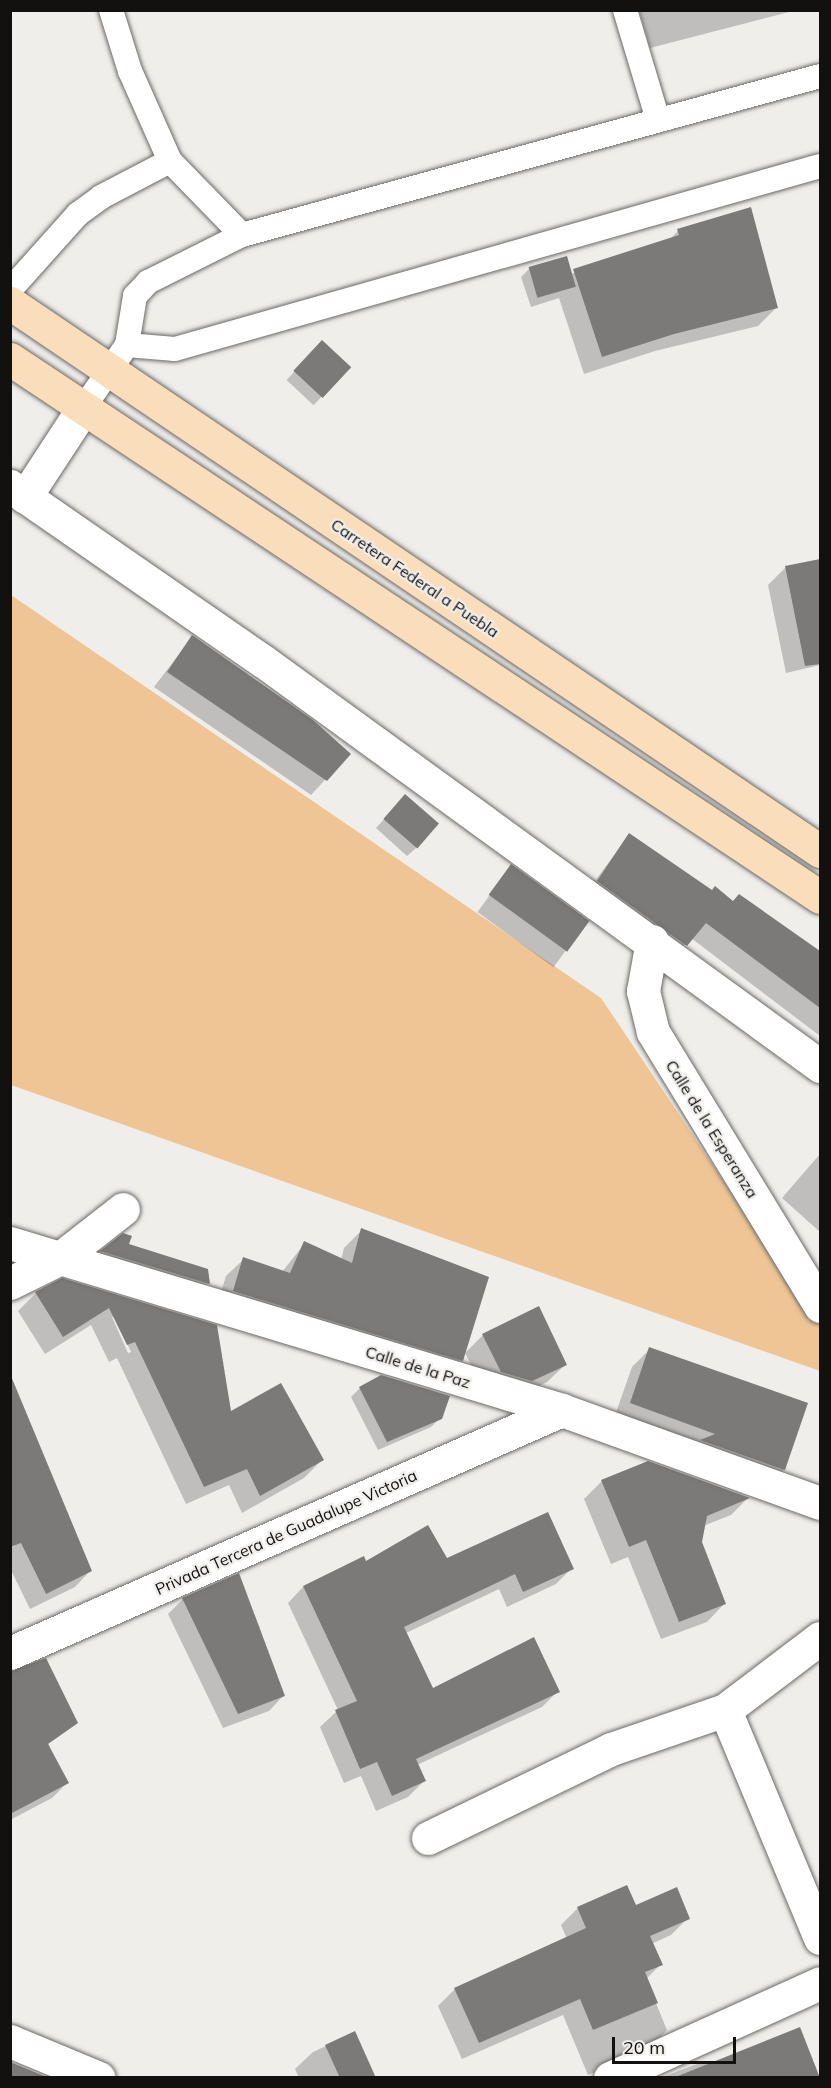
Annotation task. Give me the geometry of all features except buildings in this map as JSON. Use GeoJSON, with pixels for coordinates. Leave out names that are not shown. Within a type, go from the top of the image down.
{"type":"FeatureCollection","features":[{"type":"Feature","properties":{"kind":"main road","name":"Carretera Federal a Puebla"},"geometry":{"type":"LineString","coordinates":[[10,303],[107,372],[820,854]]}},
{"type":"Feature","properties":{"kind":"main road"},"geometry":{"type":"LineString","coordinates":[[10,358],[812,892]]}},
{"type":"Feature","properties":{"kind":"street"},"geometry":{"type":"LineString","coordinates":[[84,407],[18,492],[263,661],[652,941],[820,1066]]}},
{"type":"Feature","properties":{"kind":"street","name":"Calle de la Esperanza"},"geometry":{"type":"LineString","coordinates":[[652,941],[643,991],[653,1032],[820,1306]]}},
{"type":"Feature","properties":{"kind":"street"},"geometry":{"type":"LineString","coordinates":[[10,1283],[59,1259],[123,1209]]}},
{"type":"Feature","properties":{"kind":"street","name":"Calle de la Paz"},"geometry":{"type":"LineString","coordinates":[[10,1243],[562,1410],[820,1503]]}},
{"type":"Feature","properties":{"kind":"street","name":"Privada Tercera de Guadalupe Victoria"},"geometry":{"type":"LineString","coordinates":[[10,1653],[562,1410]]}},
{"type":"Feature","properties":{"kind":"street"},"geometry":{"type":"LineString","coordinates":[[428,1838],[611,1749],[725,1710],[820,1638]]}},
{"type":"Feature","properties":{"kind":"street"},"geometry":{"type":"LineString","coordinates":[[725,1710],[820,1938]]}},
{"type":"Feature","properties":{"kind":"street"},"geometry":{"type":"LineString","coordinates":[[610,2078],[820,1983]]}},
{"type":"Feature","properties":{"kind":"street"},"geometry":{"type":"LineString","coordinates":[[10,2041],[99,2078]]}},
{"type":"Feature","properties":{"kind":"lane"},"geometry":{"type":"LineString","coordinates":[[111,10],[130,72],[170,161],[242,235]]}},
{"type":"Feature","properties":{"kind":"lane"},"geometry":{"type":"LineString","coordinates":[[625,10],[658,120]]}},
{"type":"Feature","properties":{"kind":"lane"},"geometry":{"type":"LineString","coordinates":[[84,407],[127,345],[135,296],[148,282],[242,235],[820,76]]}},
{"type":"Feature","properties":{"kind":"lane"},"geometry":{"type":"LineString","coordinates":[[10,290],[78,214],[101,197],[170,161]]}},
{"type":"Feature","properties":{"kind":"lane"},"geometry":{"type":"LineString","coordinates":[[127,345],[176,349],[820,166]]}},
{"type":"Feature","properties":{"kind":"lane"},"geometry":{"type":"LineString","coordinates":[[812,892],[820,854]]}},
{"type":"Feature","properties":{"kind":"shaded area"},"geometry":{"type":"Polygon","coordinates":[[[11,595],[601,998],[820,1325],[820,1371],[11,1085],[11,595]]]}}]}
